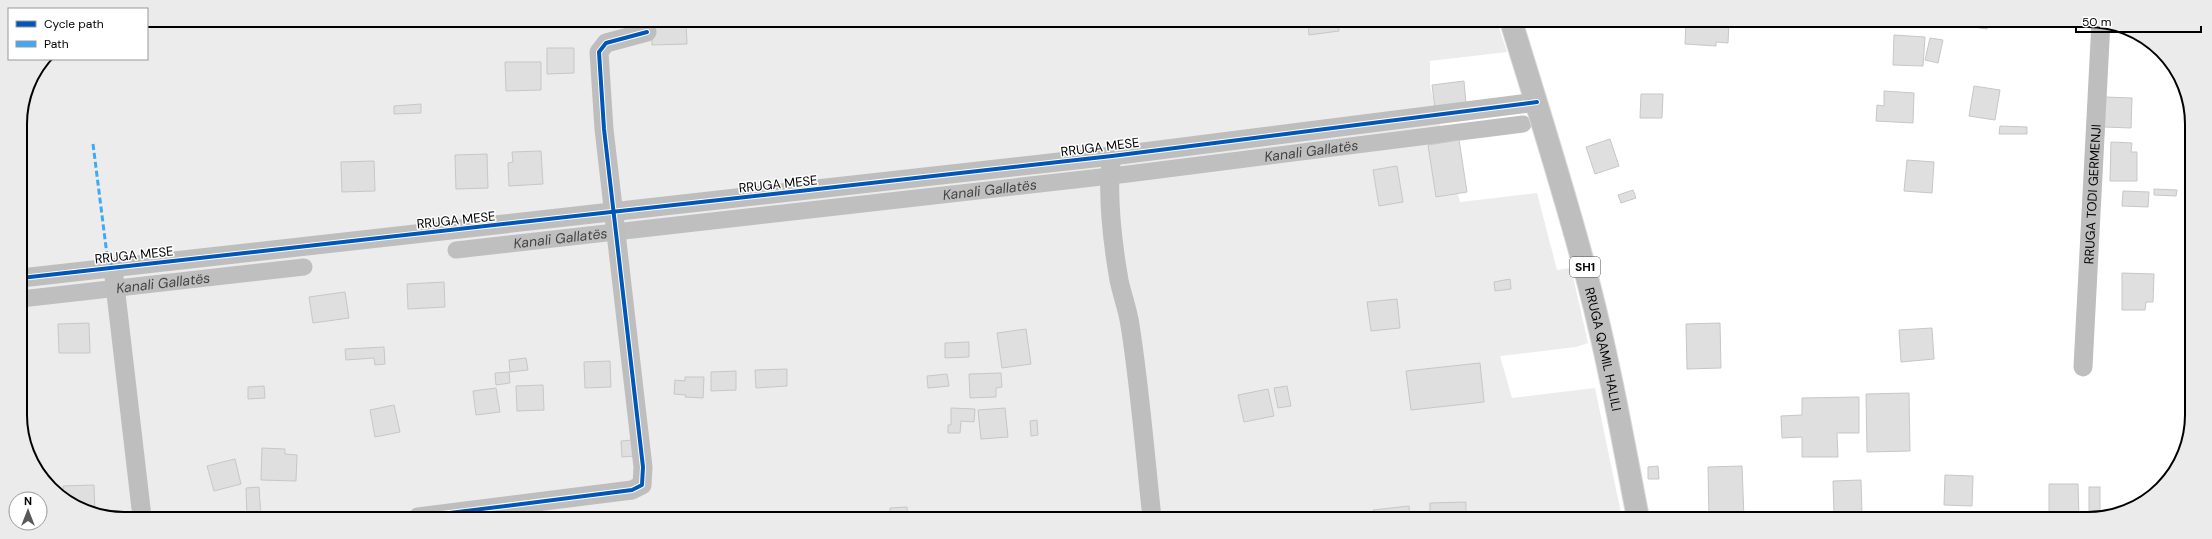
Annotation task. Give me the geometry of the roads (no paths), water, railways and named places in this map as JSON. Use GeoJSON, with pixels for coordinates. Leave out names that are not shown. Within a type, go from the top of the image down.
{"type":"FeatureCollection","features":[{"type":"Feature","properties":{"kind":"main road","name":"RRUGA QAMIL HALILI"},"geometry":{"type":"LineString","coordinates":[[1513,27],[1537,102],[1590,286],[1611,381],[1637,512]]}},
{"type":"Feature","properties":{"kind":"street","name":"RRUGA TODI GERMENJI"},"geometry":{"type":"LineString","coordinates":[[2083,367],[2102,28]]}},
{"type":"Feature","properties":{"kind":"street"},"geometry":{"type":"LineString","coordinates":[[458,512],[632,490],[642,485],[644,467],[604,129],[599,52],[606,44],[647,32]]}},
{"type":"Feature","properties":{"kind":"street","name":"RRUGA MESE"},"geometry":{"type":"LineString","coordinates":[[27,278],[114,274],[615,216],[1111,162],[1537,102]]}},
{"type":"Feature","properties":{"kind":"street"},"geometry":{"type":"LineString","coordinates":[[1111,162],[1111,197],[1119,280],[1130,324],[1151,512]]}},
{"type":"Feature","properties":{"kind":"street"},"geometry":{"type":"LineString","coordinates":[[114,274],[141,512]]}},
{"type":"Feature","properties":{"kind":"waterway","name":"Kanali Gallatës"},"geometry":{"type":"LineString","coordinates":[[456,250],[1128,174],[1523,124]]}},
{"type":"Feature","properties":{"kind":"waterway","name":"Kanali Gallatës"},"geometry":{"type":"LineString","coordinates":[[27,298],[304,267]]}}]}
